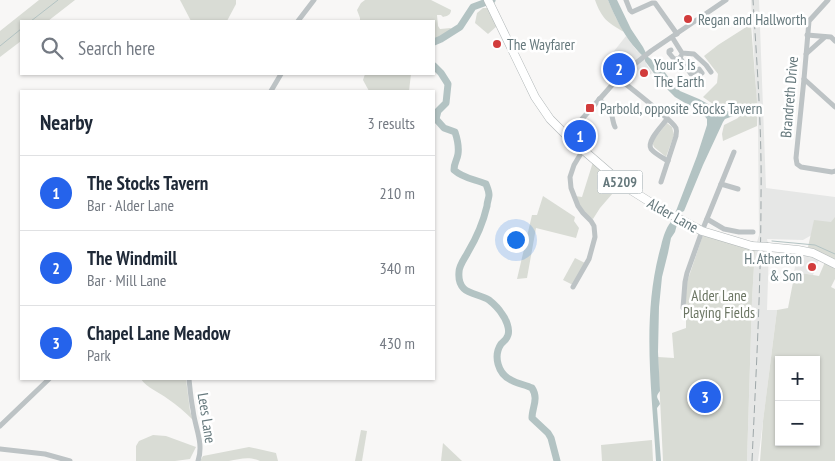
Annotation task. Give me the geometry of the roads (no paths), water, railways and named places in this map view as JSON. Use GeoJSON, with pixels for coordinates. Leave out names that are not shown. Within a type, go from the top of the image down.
{"type":"FeatureCollection","features":[{"type":"Feature","properties":{"kind":"highway","name":"Alder Lane"},"geometry":{"type":"LineString","coordinates":[[489,3],[535,97],[550,119],[626,187],[702,231],[752,246],[813,253],[835,264]]}},
{"type":"Feature","properties":{"kind":"street"},"geometry":{"type":"LineString","coordinates":[[299,20],[314,0]]}},
{"type":"Feature","properties":{"kind":"street"},"geometry":{"type":"LineString","coordinates":[[626,0],[632,12],[656,3],[674,36],[691,74],[699,69],[702,73]]}},
{"type":"Feature","properties":{"kind":"street"},"geometry":{"type":"LineString","coordinates":[[567,136],[618,78],[640,59],[726,0]]}},
{"type":"Feature","properties":{"kind":"street","name":"Brandreth Drive"},"geometry":{"type":"LineString","coordinates":[[828,0],[809,22],[796,158],[797,164],[801,167],[835,172]]}},
{"type":"Feature","properties":{"kind":"street"},"geometry":{"type":"LineString","coordinates":[[807,35],[831,38],[835,41]]}},
{"type":"Feature","properties":{"kind":"street"},"geometry":{"type":"LineString","coordinates":[[806,54],[825,37]]}},
{"type":"Feature","properties":{"kind":"street"},"geometry":{"type":"LineString","coordinates":[[671,50],[669,53],[674,59],[681,55],[694,54],[711,72]]}},
{"type":"Feature","properties":{"kind":"street"},"geometry":{"type":"LineString","coordinates":[[273,90],[280,75]]}},
{"type":"Feature","properties":{"kind":"street"},"geometry":{"type":"LineString","coordinates":[[618,78],[668,119],[675,127],[676,132],[661,182]]}},
{"type":"Feature","properties":{"kind":"street"},"geometry":{"type":"LineString","coordinates":[[804,79],[835,107]]}},
{"type":"Feature","properties":{"kind":"street"},"geometry":{"type":"LineString","coordinates":[[599,99],[612,114],[615,124]]}},
{"type":"Feature","properties":{"kind":"street"},"geometry":{"type":"LineString","coordinates":[[668,119],[651,140],[650,145],[651,150],[668,161]]}},
{"type":"Feature","properties":{"kind":"street"},"geometry":{"type":"LineString","coordinates":[[573,287],[589,260],[595,237],[594,226],[591,220],[578,206],[570,188],[570,177],[574,165],[583,150]]}},
{"type":"Feature","properties":{"kind":"street"},"geometry":{"type":"LineString","coordinates":[[683,308],[687,273],[734,152]]}},
{"type":"Feature","properties":{"kind":"street"},"geometry":{"type":"LineString","coordinates":[[721,184],[739,190]]}},
{"type":"Feature","properties":{"kind":"street","name":"Alder Lane"},"geometry":{"type":"LineString","coordinates":[[707,219],[724,228],[740,232],[754,232]]}},
{"type":"Feature","properties":{"kind":"street"},"geometry":{"type":"LineString","coordinates":[[0,426],[48,380]]}},
{"type":"Feature","properties":{"kind":"street","name":"Lees Lane"},"geometry":{"type":"LineString","coordinates":[[189,380],[193,411],[199,434],[200,448],[198,461]]}},
{"type":"Feature","properties":{"kind":"street"},"geometry":{"type":"LineString","coordinates":[[0,449],[45,454],[70,461]]}},
{"type":"Feature","properties":{"kind":"waterway"},"geometry":{"type":"LineString","coordinates":[[32,20],[58,0]]}},
{"type":"Feature","properties":{"kind":"waterway"},"geometry":{"type":"LineString","coordinates":[[435,42],[460,27],[473,7],[492,0]]}},
{"type":"Feature","properties":{"kind":"waterway"},"geometry":{"type":"LineString","coordinates":[[0,46],[20,30]]}},
{"type":"Feature","properties":{"kind":"waterway"},"geometry":{"type":"LineString","coordinates":[[435,67],[448,84],[446,103],[438,111],[436,119],[444,128],[455,132],[458,143],[458,156],[454,170],[466,177],[486,184],[489,194],[479,230],[460,267],[459,279],[464,289],[489,300],[498,308],[505,319],[508,333],[497,354],[498,364],[503,374],[507,377],[532,388],[535,396],[532,418],[551,438],[557,461]]}},
{"type":"Feature","properties":{"kind":"waterway"},"geometry":{"type":"LineString","coordinates":[[772,241],[815,245],[835,254]]}},
{"type":"Feature","properties":{"kind":"railway"},"geometry":{"type":"LineString","coordinates":[[752,461],[761,229],[759,98],[753,0]]}},
{"type":"Feature","properties":{"kind":"place","name":"Regan and Hallworth"},"geometry":{"type":"Point","coordinates":[688,19]}},
{"type":"Feature","properties":{"kind":"place","name":"The Wayfarer"},"geometry":{"type":"Point","coordinates":[497,44]}},
{"type":"Feature","properties":{"kind":"place","name":"The Windmill"},"geometry":{"type":"Point","coordinates":[619,69]}},
{"type":"Feature","properties":{"kind":"place","name":"Your's Is The Earth"},"geometry":{"type":"Point","coordinates":[644,73]}},
{"type":"Feature","properties":{"kind":"place","name":"Parbold, opposite Stocks Tavern"},"geometry":{"type":"Point","coordinates":[590,108]}},
{"type":"Feature","properties":{"kind":"place","name":"The Stocks Tavern"},"geometry":{"type":"Point","coordinates":[580,136]}},
{"type":"Feature","properties":{"kind":"place","name":"H. Atherton & Son"},"geometry":{"type":"Point","coordinates":[812,267]}},
{"type":"Feature","properties":{"kind":"place","name":"Chapel Lane Meadow"},"geometry":{"type":"Point","coordinates":[705,397]}},
{"type":"Feature","properties":{"kind":"park label","name":"Alder Lane Playing Fields"},"geometry":{"type":"Point","coordinates":[719,304]}}]}
